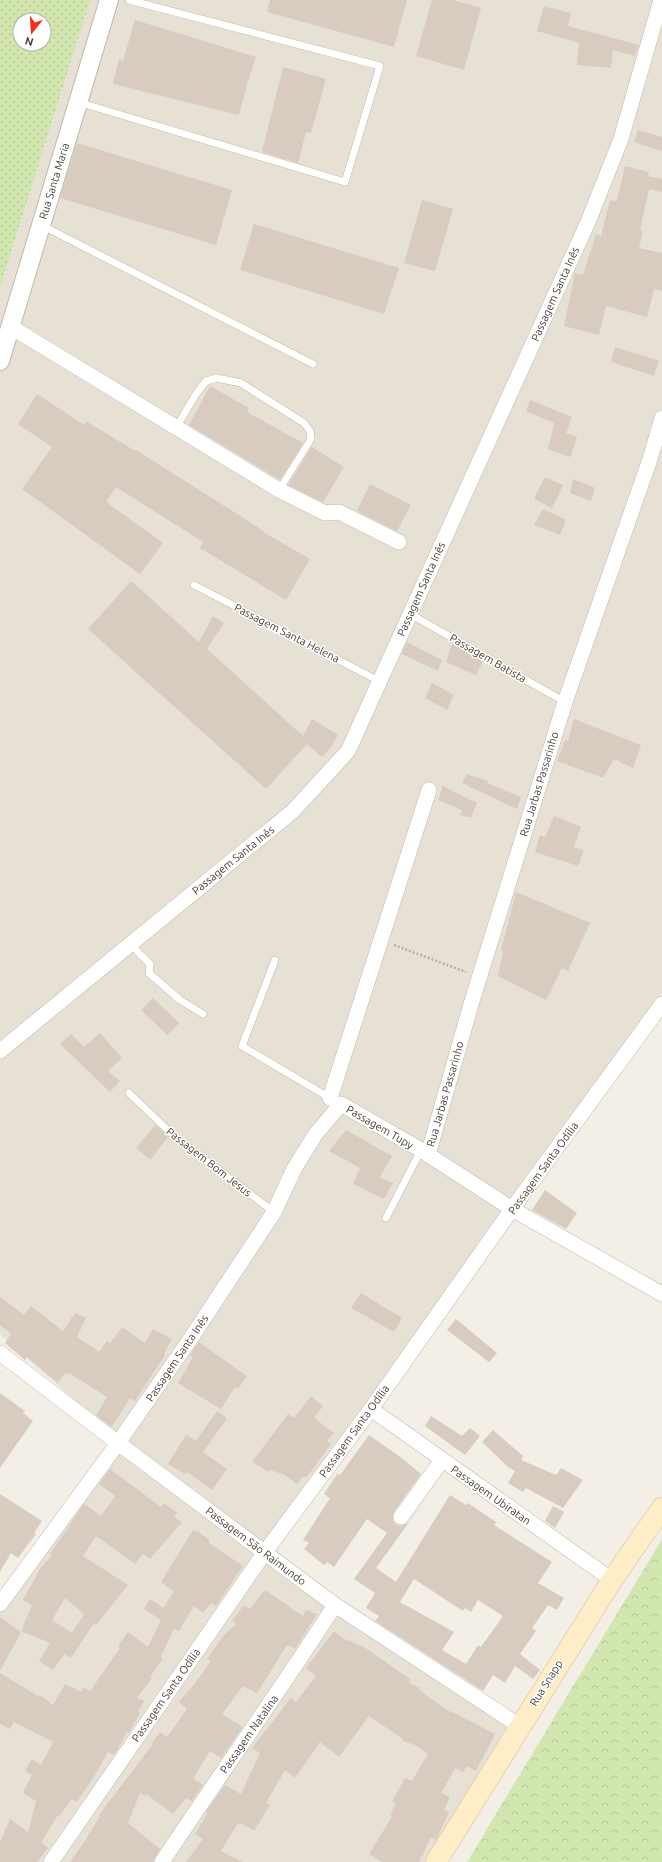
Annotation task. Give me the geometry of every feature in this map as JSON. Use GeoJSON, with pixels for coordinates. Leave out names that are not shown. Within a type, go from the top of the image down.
{"type":"FeatureCollection","features":[{"type":"Feature","properties":{"kind":"main road","name":"Rua Snapp"},"geometry":{"type":"LineString","coordinates":[[436,1862],[612,1580],[662,1508]]}},
{"type":"Feature","properties":{"kind":"street","name":"Rua Santa Maria"},"geometry":{"type":"LineString","coordinates":[[0,361],[109,0]]}},
{"type":"Feature","properties":{"kind":"street","name":"Passagem Santa Inês"},"geometry":{"type":"LineString","coordinates":[[1,1048],[293,811],[348,751],[588,222],[621,139],[661,0]]}},
{"type":"Feature","properties":{"kind":"street"},"geometry":{"type":"LineString","coordinates":[[11,327],[279,490],[324,513],[339,512],[399,542]]}},
{"type":"Feature","properties":{"kind":"street","name":"Rua Jarbas Passarinho"},"geometry":{"type":"LineString","coordinates":[[424,1152],[565,702],[650,459],[662,418]]}},
{"type":"Feature","properties":{"kind":"street","name":"Passagem Santa Inês"},"geometry":{"type":"LineString","coordinates":[[0,1604],[118,1443],[191,1338],[274,1212],[294,1169],[335,1101],[381,940],[429,790]]}},
{"type":"Feature","properties":{"kind":"street","name":"Passagem Santa Odília"},"geometry":{"type":"LineString","coordinates":[[51,1862],[265,1552],[371,1409],[512,1209],[662,1004]]}},
{"type":"Feature","properties":{"kind":"street","name":"Passagem Tupy"},"geometry":{"type":"LineString","coordinates":[[335,1101],[424,1152],[512,1209],[662,1293]]}},
{"type":"Feature","properties":{"kind":"street","name":"Passagem São Raimundo"},"geometry":{"type":"LineString","coordinates":[[0,1353],[335,1605],[520,1726]]}},
{"type":"Feature","properties":{"kind":"street","name":"Passagem Ubiratan"},"geometry":{"type":"LineString","coordinates":[[371,1409],[612,1580]]}},
{"type":"Feature","properties":{"kind":"street"},"geometry":{"type":"LineString","coordinates":[[401,1517],[442,1460]]}},
{"type":"Feature","properties":{"kind":"street","name":"Passagem Natalina"},"geometry":{"type":"LineString","coordinates":[[162,1862],[273,1700],[335,1605]]}},
{"type":"Feature","properties":{"kind":"lane"},"geometry":{"type":"LineString","coordinates":[[78,102],[345,182],[380,66],[129,0]]}},
{"type":"Feature","properties":{"kind":"lane"},"geometry":{"type":"LineString","coordinates":[[41,225],[313,364]]}},
{"type":"Feature","properties":{"kind":"lane"},"geometry":{"type":"LineString","coordinates":[[176,428],[196,394],[206,381],[217,378],[242,383],[304,423],[310,431],[311,439],[279,490]]}},
{"type":"Feature","properties":{"kind":"lane","name":"Passagem Santa Helena"},"geometry":{"type":"LineString","coordinates":[[194,585],[380,681]]}},
{"type":"Feature","properties":{"kind":"lane","name":"Passagem Batista"},"geometry":{"type":"LineString","coordinates":[[410,614],[565,702]]}},
{"type":"Feature","properties":{"kind":"lane"},"geometry":{"type":"LineString","coordinates":[[130,944],[150,964],[149,973],[180,1000],[203,1014]]}},
{"type":"Feature","properties":{"kind":"lane","name":"Passagem Tupy"},"geometry":{"type":"LineString","coordinates":[[275,960],[242,1046],[335,1101]]}},
{"type":"Feature","properties":{"kind":"lane","name":"Passagem Bom Jesus"},"geometry":{"type":"LineString","coordinates":[[129,1093],[175,1137],[274,1212]]}},
{"type":"Feature","properties":{"kind":"lane"},"geometry":{"type":"LineString","coordinates":[[386,1218],[424,1152]]}},
{"type":"Feature","properties":{"kind":"path"},"geometry":{"type":"LineString","coordinates":[[381,940],[479,977]]}},
{"type":"Feature","properties":{"kind":"shaded area"},"geometry":{"type":"Polygon","coordinates":[[[0,0],[662,0],[662,994],[512,1209],[265,1553],[513,1717],[426,1862],[0,1862],[0,1595],[118,1443],[113,1434],[0,1334],[0,0]]]}},
{"type":"Feature","properties":{"kind":"green space"},"geometry":{"type":"Polygon","coordinates":[[[0,0],[90,0],[0,287],[0,0]]]}},
{"type":"Feature","properties":{"kind":"green space"},"geometry":{"type":"Polygon","coordinates":[[[662,1539],[662,1862],[467,1862],[662,1539]]]}},
{"type":"Feature","properties":{"kind":"building"},"geometry":{"type":"Polygon","coordinates":[[[270,0],[407,0],[394,47],[267,12],[270,0]]]}},
{"type":"Feature","properties":{"kind":"building"},"geometry":{"type":"Polygon","coordinates":[[[432,0],[453,0],[481,8],[464,70],[416,56],[432,0]]]}},
{"type":"Feature","properties":{"kind":"building"},"geometry":{"type":"Polygon","coordinates":[[[544,6],[571,13],[568,26],[639,45],[635,56],[613,50],[611,68],[577,65],[579,43],[537,31],[544,6]]]}},
{"type":"Feature","properties":{"kind":"building"},"geometry":{"type":"Polygon","coordinates":[[[135,20],[256,57],[239,115],[113,84],[119,59],[123,60],[135,20]]]}},
{"type":"Feature","properties":{"kind":"building"},"geometry":{"type":"Polygon","coordinates":[[[283,67],[326,79],[311,133],[306,132],[298,163],[262,152],[283,67]]]}},
{"type":"Feature","properties":{"kind":"building"},"geometry":{"type":"Polygon","coordinates":[[[638,130],[662,137],[662,151],[634,142],[638,130]]]}},
{"type":"Feature","properties":{"kind":"building"},"geometry":{"type":"Polygon","coordinates":[[[77,143],[232,190],[216,245],[60,198],[77,143]]]}},
{"type":"Feature","properties":{"kind":"building"},"geometry":{"type":"Polygon","coordinates":[[[625,166],[649,172],[648,176],[662,179],[662,192],[649,189],[640,230],[643,231],[639,248],[662,253],[662,291],[654,289],[647,317],[606,306],[599,335],[564,326],[575,273],[583,275],[596,234],[601,236],[610,200],[617,201],[625,166]]]}},
{"type":"Feature","properties":{"kind":"building"},"geometry":{"type":"Polygon","coordinates":[[[422,200],[453,209],[435,271],[404,263],[422,200]]]}},
{"type":"Feature","properties":{"kind":"building"},"geometry":{"type":"Polygon","coordinates":[[[254,224],[399,268],[384,314],[240,270],[254,224]]]}},
{"type":"Feature","properties":{"kind":"building"},"geometry":{"type":"Polygon","coordinates":[[[615,347],[659,361],[654,376],[611,362],[615,347]]]}},
{"type":"Feature","properties":{"kind":"building"},"geometry":{"type":"Polygon","coordinates":[[[210,386],[249,408],[247,412],[303,443],[280,480],[189,425],[210,386]]]}},
{"type":"Feature","properties":{"kind":"building"},"geometry":{"type":"Polygon","coordinates":[[[37,394],[84,425],[86,421],[135,451],[136,450],[264,531],[263,532],[310,559],[286,600],[200,548],[203,542],[116,487],[106,502],[163,543],[140,574],[22,489],[52,447],[18,424],[37,394]]]}},
{"type":"Feature","properties":{"kind":"building"},"geometry":{"type":"Polygon","coordinates":[[[530,400],[572,417],[566,433],[577,437],[570,457],[548,449],[554,423],[526,411],[530,400]]]}},
{"type":"Feature","properties":{"kind":"building"},"geometry":{"type":"Polygon","coordinates":[[[312,447],[344,467],[323,502],[288,485],[312,447]]]}},
{"type":"Feature","properties":{"kind":"building"},"geometry":{"type":"Polygon","coordinates":[[[545,477],[563,485],[552,508],[534,499],[545,477]]]}},
{"type":"Feature","properties":{"kind":"building"},"geometry":{"type":"Polygon","coordinates":[[[573,479],[595,488],[591,501],[570,493],[573,479]]]}},
{"type":"Feature","properties":{"kind":"building"},"geometry":{"type":"Polygon","coordinates":[[[370,484],[411,505],[397,531],[357,511],[370,484]]]}},
{"type":"Feature","properties":{"kind":"building"},"geometry":{"type":"Polygon","coordinates":[[[543,509],[566,520],[560,535],[534,525],[543,509]]]}},
{"type":"Feature","properties":{"kind":"building"},"geometry":{"type":"Polygon","coordinates":[[[131,581],[199,642],[213,616],[224,623],[207,649],[303,736],[312,719],[338,735],[331,747],[322,757],[307,744],[266,789],[88,629],[131,581]]]}},
{"type":"Feature","properties":{"kind":"building"},"geometry":{"type":"Polygon","coordinates":[[[407,642],[442,660],[438,671],[402,654],[407,642]]]}},
{"type":"Feature","properties":{"kind":"building"},"geometry":{"type":"Polygon","coordinates":[[[452,644],[483,661],[476,675],[446,662],[452,644]]]}},
{"type":"Feature","properties":{"kind":"building"},"geometry":{"type":"Polygon","coordinates":[[[432,683],[454,695],[447,710],[425,698],[432,683]]]}},
{"type":"Feature","properties":{"kind":"building"},"geometry":{"type":"Polygon","coordinates":[[[574,719],[641,745],[633,768],[614,759],[603,778],[557,761],[565,740],[568,741],[574,719]]]}},
{"type":"Feature","properties":{"kind":"building"},"geometry":{"type":"Polygon","coordinates":[[[467,774],[488,781],[487,783],[521,797],[517,809],[462,783],[467,774]]]}},
{"type":"Feature","properties":{"kind":"building"},"geometry":{"type":"Polygon","coordinates":[[[443,786],[477,803],[471,818],[460,815],[462,810],[438,800],[443,786]]]}},
{"type":"Feature","properties":{"kind":"building"},"geometry":{"type":"Polygon","coordinates":[[[554,816],[581,827],[574,847],[584,850],[578,866],[535,852],[540,835],[545,837],[554,816]]]}},
{"type":"Feature","properties":{"kind":"building"},"geometry":{"type":"Polygon","coordinates":[[[516,892],[590,923],[568,971],[562,968],[546,1000],[498,976],[503,952],[501,950],[516,892]]]}},
{"type":"Feature","properties":{"kind":"building"},"geometry":{"type":"Polygon","coordinates":[[[153,998],[179,1023],[167,1035],[141,1010],[153,998]]]}},
{"type":"Feature","properties":{"kind":"building"},"geometry":{"type":"Polygon","coordinates":[[[100,1033],[122,1058],[108,1071],[120,1081],[110,1092],[60,1044],[71,1034],[84,1047],[100,1033]]]}},
{"type":"Feature","properties":{"kind":"building"},"geometry":{"type":"Polygon","coordinates":[[[155,1125],[168,1137],[150,1160],[136,1148],[155,1125]]]}},
{"type":"Feature","properties":{"kind":"building"},"geometry":{"type":"Polygon","coordinates":[[[346,1130],[392,1156],[380,1177],[393,1183],[384,1199],[353,1184],[360,1168],[329,1151],[346,1130]]]}},
{"type":"Feature","properties":{"kind":"building"},"geometry":{"type":"Polygon","coordinates":[[[545,1190],[577,1213],[566,1229],[532,1210],[545,1190]]]}},
{"type":"Feature","properties":{"kind":"building"},"geometry":{"type":"Polygon","coordinates":[[[361,1293],[402,1318],[394,1332],[351,1308],[361,1293]]]}},
{"type":"Feature","properties":{"kind":"building"},"geometry":{"type":"Polygon","coordinates":[[[0,1297],[24,1315],[31,1306],[63,1331],[75,1313],[86,1318],[77,1337],[99,1352],[107,1341],[110,1343],[122,1327],[145,1343],[153,1329],[172,1339],[164,1354],[165,1355],[135,1401],[130,1398],[112,1427],[96,1415],[107,1397],[69,1373],[65,1373],[58,1383],[27,1357],[25,1360],[5,1343],[11,1334],[0,1325],[0,1297]]]}},
{"type":"Feature","properties":{"kind":"building"},"geometry":{"type":"Polygon","coordinates":[[[456,1319],[497,1353],[489,1362],[447,1330],[456,1319]]]}},
{"type":"Feature","properties":{"kind":"building"},"geometry":{"type":"Polygon","coordinates":[[[199,1342],[247,1376],[238,1389],[235,1387],[221,1409],[178,1383],[193,1357],[190,1355],[199,1342]]]}},
{"type":"Feature","properties":{"kind":"building"},"geometry":{"type":"Polygon","coordinates":[[[0,1393],[25,1411],[23,1413],[33,1421],[0,1468],[0,1393]]]}},
{"type":"Feature","properties":{"kind":"building"},"geometry":{"type":"Polygon","coordinates":[[[311,1396],[323,1406],[314,1418],[334,1433],[327,1441],[331,1444],[306,1478],[303,1476],[297,1484],[285,1475],[270,1470],[269,1472],[252,1462],[288,1414],[294,1418],[311,1396]]]}},
{"type":"Feature","properties":{"kind":"building"},"geometry":{"type":"Polygon","coordinates":[[[217,1411],[227,1418],[203,1452],[227,1469],[212,1490],[187,1472],[185,1474],[168,1464],[186,1435],[196,1441],[217,1411]]]}},
{"type":"Feature","properties":{"kind":"building"},"geometry":{"type":"Polygon","coordinates":[[[431,1416],[462,1436],[470,1428],[480,1436],[465,1455],[425,1426],[431,1416]]]}},
{"type":"Feature","properties":{"kind":"building"},"geometry":{"type":"Polygon","coordinates":[[[493,1430],[523,1456],[521,1460],[556,1475],[561,1468],[583,1480],[563,1508],[526,1488],[523,1492],[508,1483],[515,1471],[508,1467],[482,1442],[493,1430]]]}},
{"type":"Feature","properties":{"kind":"building"},"geometry":{"type":"Polygon","coordinates":[[[369,1435],[403,1459],[421,1474],[394,1512],[393,1520],[395,1524],[400,1526],[408,1523],[436,1485],[376,1568],[396,1582],[450,1495],[466,1505],[468,1503],[496,1522],[494,1525],[552,1562],[538,1583],[564,1598],[557,1610],[548,1605],[532,1628],[536,1631],[520,1654],[540,1670],[533,1679],[515,1666],[505,1683],[493,1675],[483,1691],[375,1621],[379,1616],[366,1608],[375,1593],[354,1579],[387,1533],[367,1519],[334,1567],[327,1562],[324,1565],[304,1549],[309,1543],[303,1540],[330,1498],[324,1494],[337,1474],[340,1475],[369,1435]],[[414,1579],[400,1602],[454,1632],[442,1650],[466,1664],[478,1645],[481,1647],[503,1616],[478,1600],[471,1612],[465,1608],[463,1611],[414,1579]]]}},
{"type":"Feature","properties":{"kind":"building"},"geometry":{"type":"Polygon","coordinates":[[[110,1469],[161,1507],[164,1503],[177,1513],[174,1517],[182,1522],[150,1559],[143,1554],[135,1564],[96,1536],[83,1556],[128,1585],[96,1625],[94,1623],[71,1658],[64,1654],[53,1670],[39,1661],[50,1643],[21,1631],[32,1605],[23,1600],[40,1569],[52,1555],[50,1554],[84,1504],[101,1516],[115,1496],[99,1484],[110,1469]],[[65,1598],[52,1620],[72,1633],[84,1614],[65,1598]]]}},
{"type":"Feature","properties":{"kind":"building"},"geometry":{"type":"Polygon","coordinates":[[[0,1494],[42,1521],[34,1533],[36,1534],[18,1558],[11,1553],[0,1572],[0,1494]]]}},
{"type":"Feature","properties":{"kind":"building"},"geometry":{"type":"Polygon","coordinates":[[[553,1506],[564,1512],[555,1528],[545,1521],[553,1506]]]}},
{"type":"Feature","properties":{"kind":"building"},"geometry":{"type":"Polygon","coordinates":[[[193,1530],[210,1540],[208,1542],[243,1566],[216,1606],[211,1603],[203,1613],[194,1606],[179,1631],[174,1628],[161,1657],[163,1658],[150,1677],[152,1678],[137,1698],[144,1701],[138,1711],[140,1713],[129,1733],[127,1732],[114,1755],[108,1752],[77,1802],[71,1799],[60,1816],[58,1815],[41,1842],[48,1848],[37,1862],[0,1862],[0,1842],[10,1819],[28,1832],[36,1801],[23,1793],[32,1775],[25,1770],[32,1759],[41,1765],[53,1742],[14,1722],[10,1729],[0,1724],[0,1673],[38,1696],[40,1695],[53,1705],[65,1684],[81,1692],[83,1687],[90,1691],[120,1648],[118,1646],[128,1632],[148,1647],[161,1620],[144,1609],[150,1599],[163,1608],[174,1592],[161,1582],[193,1530]]]}},
{"type":"Feature","properties":{"kind":"building"},"geometry":{"type":"Polygon","coordinates":[[[265,1590],[303,1616],[306,1610],[317,1614],[295,1649],[287,1645],[257,1693],[243,1686],[222,1714],[243,1727],[221,1758],[210,1751],[193,1778],[203,1785],[192,1801],[186,1798],[173,1814],[146,1794],[145,1796],[140,1793],[128,1823],[160,1849],[153,1862],[70,1862],[85,1841],[100,1816],[99,1815],[153,1744],[152,1743],[160,1732],[167,1737],[187,1709],[179,1702],[190,1690],[211,1661],[207,1659],[223,1636],[236,1624],[232,1621],[244,1605],[250,1609],[265,1590]]]}},
{"type":"Feature","properties":{"kind":"building"},"geometry":{"type":"Polygon","coordinates":[[[0,1617],[21,1632],[0,1671],[0,1617]]]}},
{"type":"Feature","properties":{"kind":"building"},"geometry":{"type":"Polygon","coordinates":[[[334,1631],[342,1638],[364,1647],[411,1680],[409,1683],[420,1688],[419,1690],[450,1712],[495,1734],[476,1771],[467,1766],[463,1772],[455,1768],[441,1793],[450,1797],[444,1810],[449,1812],[436,1840],[431,1837],[419,1862],[382,1862],[369,1854],[392,1817],[390,1816],[396,1804],[392,1802],[405,1778],[412,1781],[428,1754],[415,1745],[403,1741],[403,1739],[369,1716],[339,1757],[320,1742],[295,1778],[285,1770],[266,1803],[270,1805],[254,1831],[241,1823],[238,1823],[221,1851],[243,1862],[186,1862],[203,1839],[195,1834],[208,1813],[206,1812],[225,1785],[241,1794],[260,1753],[252,1748],[291,1698],[296,1702],[316,1676],[306,1668],[334,1631]]]}}]}
